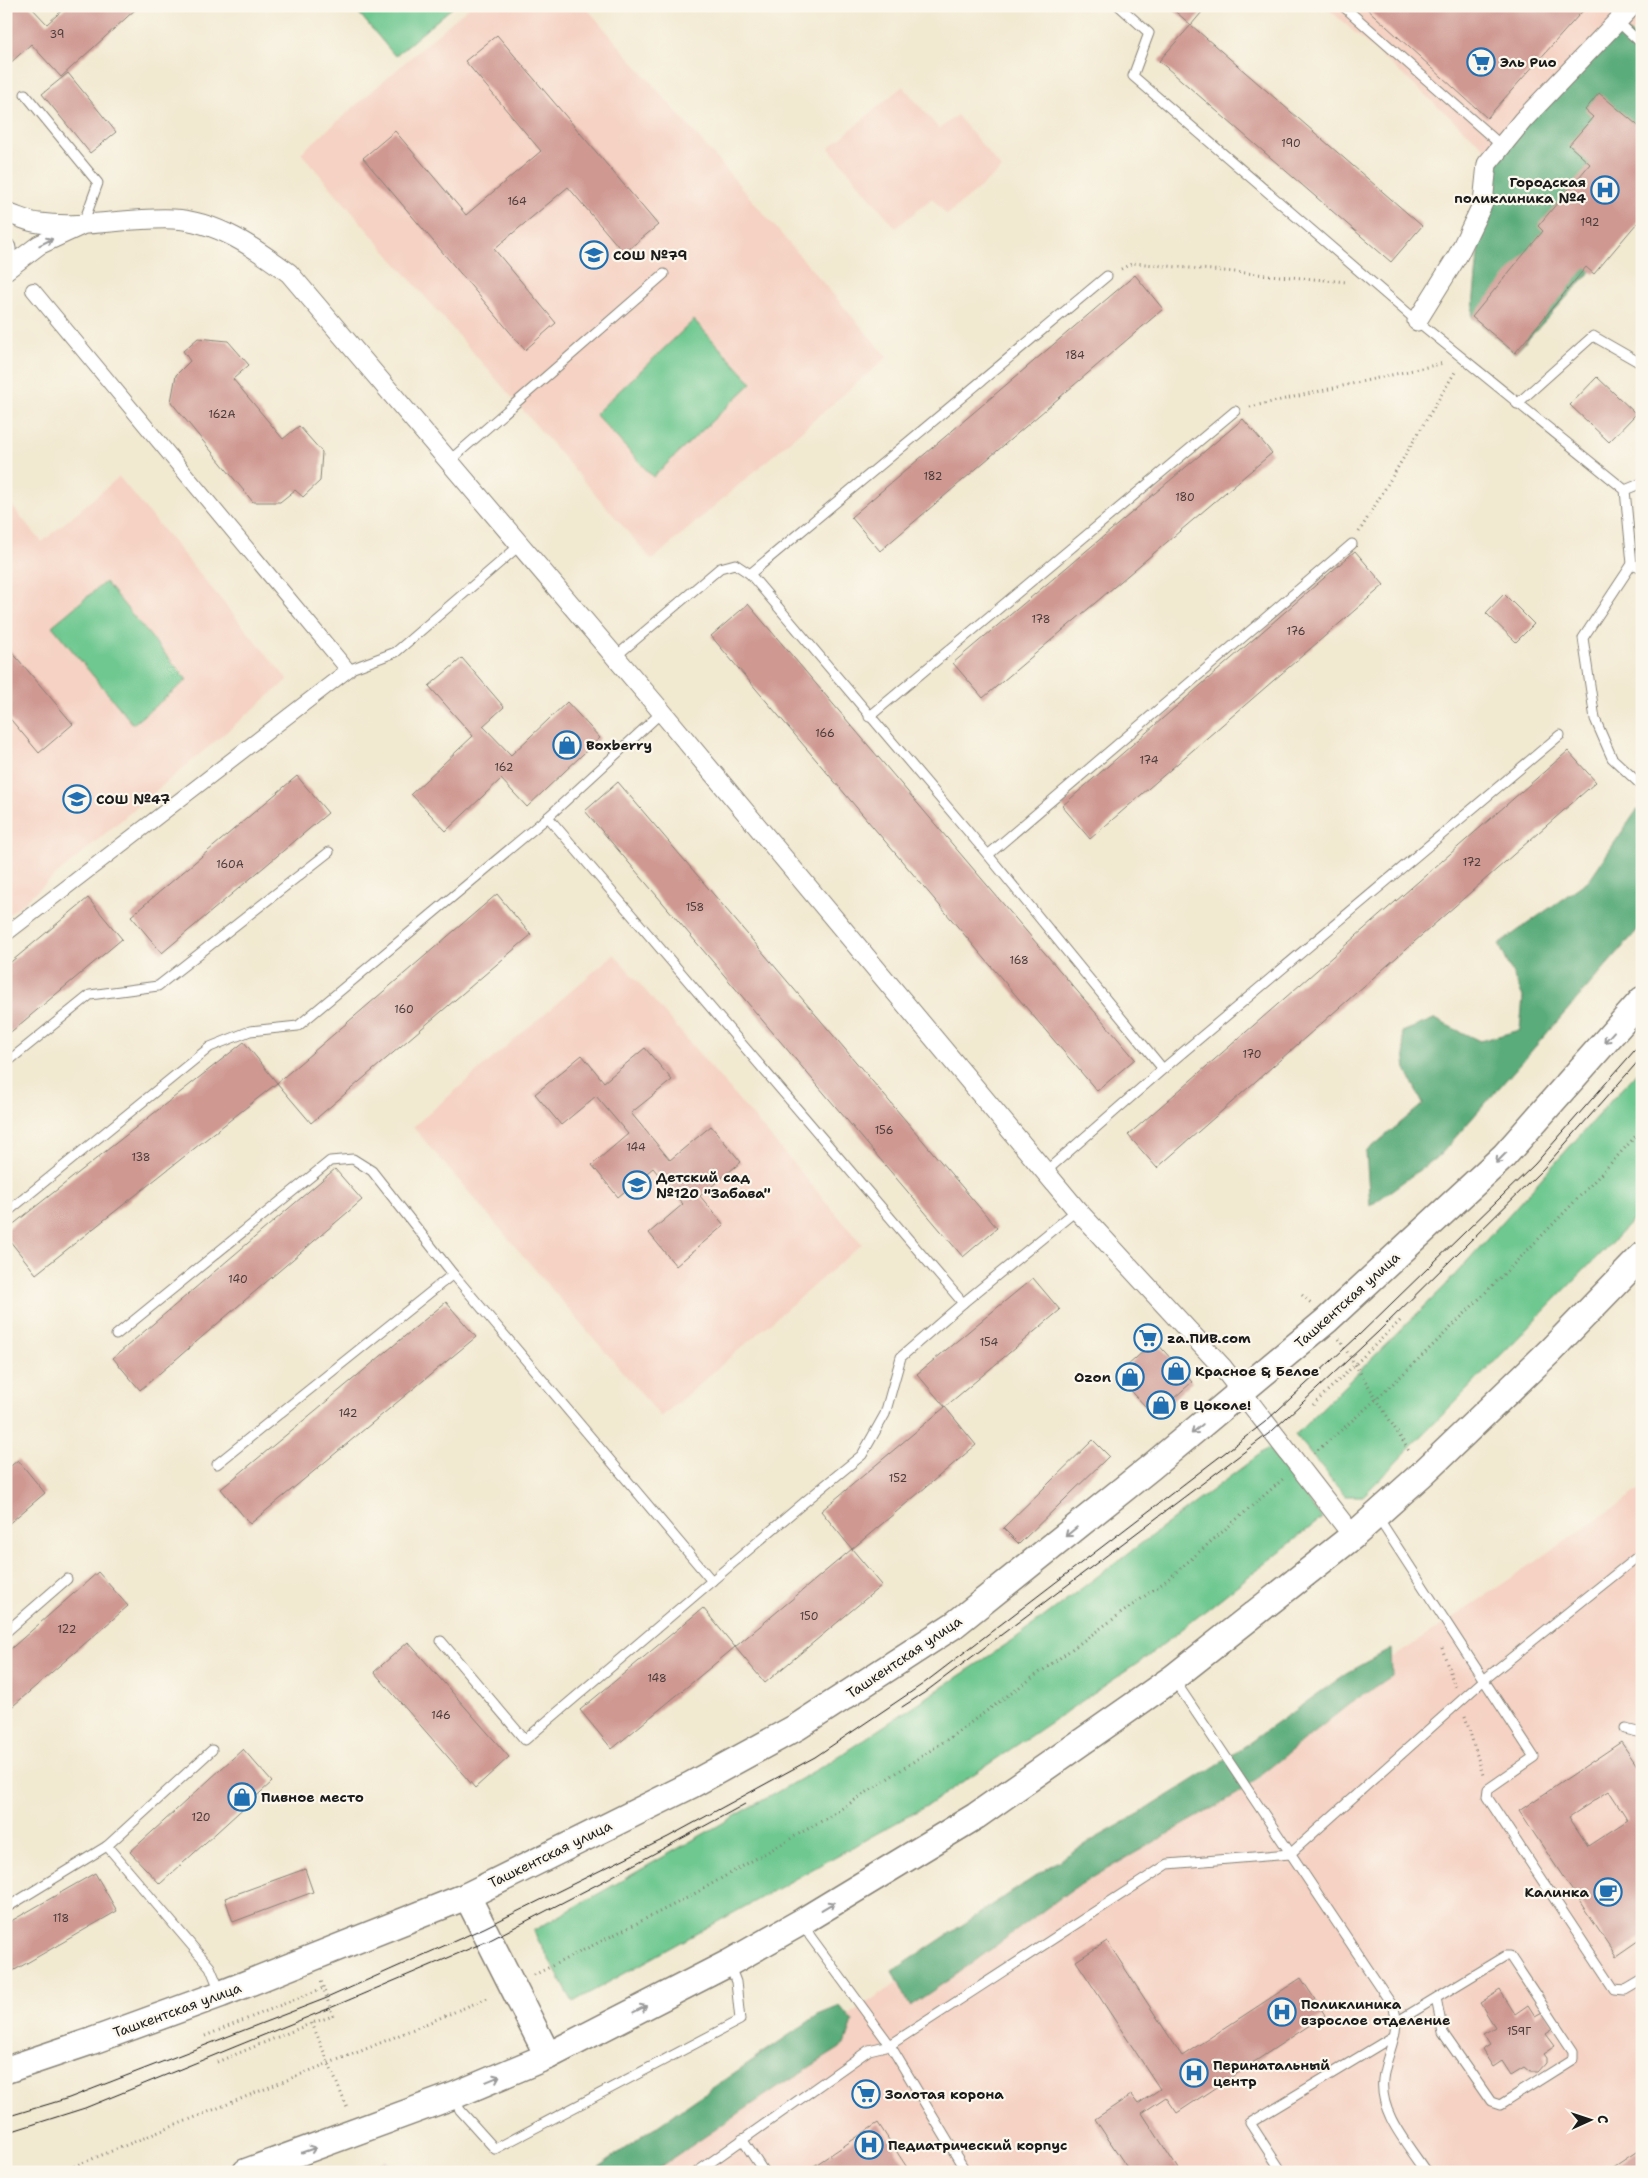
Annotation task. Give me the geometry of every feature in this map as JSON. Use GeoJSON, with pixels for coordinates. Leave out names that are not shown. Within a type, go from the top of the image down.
{"type":"FeatureCollection","features":[{"type":"Feature","properties":{"kind":"main road","name":"Ташкентская улица"},"geometry":{"type":"LineString","coordinates":[[6,2070],[221,1994],[467,1896],[690,1785],[789,1732],[938,1636],[1000,1589],[1242,1392],[1327,1320],[1504,1156],[1642,1000]]}},
{"type":"Feature","properties":{"kind":"main road"},"geometry":{"type":"LineString","coordinates":[[246,2172],[453,2096],[548,2056],[729,1963],[803,1921],[976,1816],[1173,1678],[1377,1516],[1550,1351],[1642,1256]]}},
{"type":"Feature","properties":{"kind":"main road"},"geometry":{"type":"LineString","coordinates":[[467,1896],[548,2056]]}},
{"type":"Feature","properties":{"kind":"street"},"geometry":{"type":"LineString","coordinates":[[1417,321],[1462,247],[1483,203],[1487,164],[1523,120],[1632,6]]}},
{"type":"Feature","properties":{"kind":"street"},"geometry":{"type":"LineString","coordinates":[[6,213],[38,223],[83,224],[126,220],[174,219],[212,227],[254,248],[289,273],[662,712],[1076,1210],[1223,1368],[1353,1536]]}},
{"type":"Feature","properties":{"kind":"street"},"geometry":{"type":"LineString","coordinates":[[6,270],[39,245],[83,224]]}},
{"type":"Feature","properties":{"kind":"street"},"geometry":{"type":"LineString","coordinates":[[6,248],[6,256]]}},
{"type":"Feature","properties":{"kind":"street"},"geometry":{"type":"LineString","coordinates":[[6,934],[348,670],[33,290]]}},
{"type":"Feature","properties":{"kind":"lane"},"geometry":{"type":"LineString","coordinates":[[1119,6],[1149,33],[1133,76],[1462,359],[1625,490],[1632,564],[1583,638],[1596,719],[1612,758],[1642,786]]}},
{"type":"Feature","properties":{"kind":"lane"},"geometry":{"type":"LineString","coordinates":[[1343,6],[1502,146]]}},
{"type":"Feature","properties":{"kind":"lane"},"geometry":{"type":"LineString","coordinates":[[1617,22],[1642,44]]}},
{"type":"Feature","properties":{"kind":"lane"},"geometry":{"type":"LineString","coordinates":[[25,94],[98,183],[83,224]]}},
{"type":"Feature","properties":{"kind":"lane"},"geometry":{"type":"LineString","coordinates":[[449,461],[664,274]]}},
{"type":"Feature","properties":{"kind":"lane"},"geometry":{"type":"LineString","coordinates":[[750,574],[1107,276]]}},
{"type":"Feature","properties":{"kind":"lane"},"geometry":{"type":"LineString","coordinates":[[1517,404],[1593,336],[1642,364]]}},
{"type":"Feature","properties":{"kind":"lane"},"geometry":{"type":"LineString","coordinates":[[869,717],[1235,411]]}},
{"type":"Feature","properties":{"kind":"lane"},"geometry":{"type":"LineString","coordinates":[[1625,490],[1642,483]]}},
{"type":"Feature","properties":{"kind":"lane"},"geometry":{"type":"LineString","coordinates":[[988,855],[1352,544]]}},
{"type":"Feature","properties":{"kind":"lane"},"geometry":{"type":"LineString","coordinates":[[348,670],[396,652],[520,545]]}},
{"type":"Feature","properties":{"kind":"lane"},"geometry":{"type":"LineString","coordinates":[[615,657],[720,568],[735,564],[750,574],[869,717],[988,855],[1163,1069]]}},
{"type":"Feature","properties":{"kind":"lane"},"geometry":{"type":"LineString","coordinates":[[1632,564],[1642,568]]}},
{"type":"Feature","properties":{"kind":"lane"},"geometry":{"type":"LineString","coordinates":[[6,1213],[210,1048],[250,1031],[298,1026],[548,817],[662,712]]}},
{"type":"Feature","properties":{"kind":"lane"},"geometry":{"type":"LineString","coordinates":[[1045,1172],[1163,1069],[1560,735]]}},
{"type":"Feature","properties":{"kind":"lane"},"geometry":{"type":"LineString","coordinates":[[548,817],[963,1303]]}},
{"type":"Feature","properties":{"kind":"lane"},"geometry":{"type":"LineString","coordinates":[[6,1062],[90,995],[158,986],[329,852]]}},
{"type":"Feature","properties":{"kind":"lane"},"geometry":{"type":"LineString","coordinates":[[116,1335],[330,1161],[353,1159],[372,1171],[453,1274],[712,1581]]}},
{"type":"Feature","properties":{"kind":"lane"},"geometry":{"type":"LineString","coordinates":[[441,1641],[525,1740],[862,1455],[885,1414],[901,1357],[1076,1210]]}},
{"type":"Feature","properties":{"kind":"lane"},"geometry":{"type":"LineString","coordinates":[[217,1464],[453,1274]]}},
{"type":"Feature","properties":{"kind":"lane"},"geometry":{"type":"LineString","coordinates":[[1377,1516],[1485,1679],[1534,1757],[1488,1789],[1487,1797],[1614,1989],[1625,1990],[1642,1980]]}},
{"type":"Feature","properties":{"kind":"lane"},"geometry":{"type":"LineString","coordinates":[[697,2172],[742,2138],[869,2050],[890,2046],[1168,1864],[1290,1854],[1485,1679],[1642,1553]]}},
{"type":"Feature","properties":{"kind":"lane"},"geometry":{"type":"LineString","coordinates":[[6,1632],[67,1579]]}},
{"type":"Feature","properties":{"kind":"lane"},"geometry":{"type":"LineString","coordinates":[[1173,1678],[1394,2008],[1398,2021],[1383,2080],[1386,2111],[1426,2172]]}},
{"type":"Feature","properties":{"kind":"lane"},"geometry":{"type":"LineString","coordinates":[[1626,1729],[1642,1733]]}},
{"type":"Feature","properties":{"kind":"lane"},"geometry":{"type":"LineString","coordinates":[[6,1908],[107,1846],[212,1750]]}},
{"type":"Feature","properties":{"kind":"lane"},"geometry":{"type":"LineString","coordinates":[[107,1846],[210,1967],[221,1994]]}},
{"type":"Feature","properties":{"kind":"lane"},"geometry":{"type":"LineString","coordinates":[[803,1921],[810,1936],[890,2046],[966,2172]]}},
{"type":"Feature","properties":{"kind":"lane"},"geometry":{"type":"LineString","coordinates":[[1398,2021],[1505,1956],[1510,1956],[1573,2051],[1573,2058],[1500,2105],[1491,2102],[1443,2033],[1436,1998]]}},
{"type":"Feature","properties":{"kind":"lane"},"geometry":{"type":"LineString","coordinates":[[453,2096],[460,2110],[495,2149],[740,2020],[736,1982],[729,1963]]}},
{"type":"Feature","properties":{"kind":"lane"},"geometry":{"type":"LineString","coordinates":[[1282,2172],[1250,2123],[1394,2036]]}},
{"type":"Feature","properties":{"kind":"lane"},"geometry":{"type":"LineString","coordinates":[[742,2138],[764,2172]]}},
{"type":"Feature","properties":{"kind":"path"},"geometry":{"type":"LineString","coordinates":[[1107,276],[1133,262],[1375,285]]}},
{"type":"Feature","properties":{"kind":"path"},"geometry":{"type":"LineString","coordinates":[[1235,411],[1462,359]]}},
{"type":"Feature","properties":{"kind":"path"},"geometry":{"type":"LineString","coordinates":[[1352,544],[1462,359]]}},
{"type":"Feature","properties":{"kind":"path"},"geometry":{"type":"LineString","coordinates":[[60,2172],[329,2062],[370,2048],[513,1986],[687,1898],[832,1815],[948,1739],[1167,1580],[1376,1400],[1575,1203],[1642,1129]]}},
{"type":"Feature","properties":{"kind":"path"},"geometry":{"type":"LineString","coordinates":[[1313,1404],[1401,1320]]}},
{"type":"Feature","properties":{"kind":"path"},"geometry":{"type":"LineString","coordinates":[[1336,1334],[1410,1451]]}},
{"type":"Feature","properties":{"kind":"path"},"geometry":{"type":"LineString","coordinates":[[1439,1640],[1486,1784]]}},
{"type":"Feature","properties":{"kind":"path"},"geometry":{"type":"LineString","coordinates":[[205,2036],[323,1988],[333,2016],[217,2062]]}},
{"type":"Feature","properties":{"kind":"path"},"geometry":{"type":"LineString","coordinates":[[312,2023],[357,2132]]}},
{"type":"Feature","properties":{"kind":"shaded area","name":"СОШ №79"},"geometry":{"type":"Polygon","coordinates":[[[470,6],[585,6],[887,357],[652,560],[301,153],[470,6]]]}},
{"type":"Feature","properties":{"kind":"shaded area"},"geometry":{"type":"Polygon","coordinates":[[[1325,6],[1642,6],[1642,21],[1506,167],[1325,6]]]}},
{"type":"Feature","properties":{"kind":"shaded area"},"geometry":{"type":"Polygon","coordinates":[[[903,86],[939,129],[957,115],[1002,169],[947,215],[932,198],[896,228],[829,148],[903,86]]]}},
{"type":"Feature","properties":{"kind":"shaded area","name":"СОШ №47"},"geometry":{"type":"Polygon","coordinates":[[[119,477],[288,680],[6,917],[6,499],[42,542],[119,477]]]}},
{"type":"Feature","properties":{"kind":"shaded area","name":"Детский сад №120 \"Забава\""},"geometry":{"type":"Polygon","coordinates":[[[614,954],[862,1244],[661,1417],[413,1127],[614,954]]]}},
{"type":"Feature","properties":{"kind":"shaded area"},"geometry":{"type":"Polygon","coordinates":[[[1642,1489],[1642,2172],[609,2172],[1429,1634],[1642,1489]]]}},
{"type":"Feature","properties":{"kind":"shaded area"},"geometry":{"type":"Polygon","coordinates":[[[385,2160],[397,2172],[366,2172],[385,2160]]]}},
{"type":"Feature","properties":{"kind":"green space"},"geometry":{"type":"Polygon","coordinates":[[[353,6],[454,6],[395,56],[353,6]]]}},
{"type":"Feature","properties":{"kind":"green space"},"geometry":{"type":"Polygon","coordinates":[[[1617,21],[1642,44],[1642,216],[1515,353],[1472,317],[1483,203],[1502,146],[1617,21]]]}},
{"type":"Feature","properties":{"kind":"green space"},"geometry":{"type":"Polygon","coordinates":[[[694,320],[752,383],[653,477],[595,414],[694,320]]]}},
{"type":"Feature","properties":{"kind":"green space"},"geometry":{"type":"Polygon","coordinates":[[[105,582],[187,680],[133,724],[52,626],[105,582]]]}},
{"type":"Feature","properties":{"kind":"green space"},"geometry":{"type":"Polygon","coordinates":[[[1637,810],[1642,813],[1642,925],[1440,1155],[1370,1206],[1366,1152],[1423,1104],[1406,1070],[1402,1032],[1434,1019],[1480,1041],[1520,1030],[1523,997],[1499,944],[1589,880],[1637,810]]]}},
{"type":"Feature","properties":{"kind":"green space"},"geometry":{"type":"Polygon","coordinates":[[[1642,1066],[1642,1211],[1363,1496],[1345,1496],[1295,1435],[1445,1286],[1642,1066]]]}},
{"type":"Feature","properties":{"kind":"green space"},"geometry":{"type":"Polygon","coordinates":[[[1268,1448],[1322,1518],[1147,1657],[928,1805],[573,2002],[533,1931],[830,1762],[1013,1640],[1268,1448]]]}},
{"type":"Feature","properties":{"kind":"green space"},"geometry":{"type":"Polygon","coordinates":[[[1391,1649],[1392,1675],[1348,1705],[1237,1794],[1071,1890],[956,1975],[910,2006],[893,1971],[1075,1850],[1144,1811],[1228,1758],[1347,1673],[1391,1649]]]}},
{"type":"Feature","properties":{"kind":"green space"},"geometry":{"type":"Polygon","coordinates":[[[840,2006],[853,2022],[845,2045],[776,2088],[653,2172],[591,2172],[818,2015],[840,2006]]]}},
{"type":"Feature","properties":{"kind":"building"},"geometry":{"type":"Polygon","coordinates":[[[6,6],[30,6],[47,24],[67,6],[136,6],[137,8],[61,77],[31,44],[6,67],[6,6]]]}},
{"type":"Feature","properties":{"kind":"building"},"geometry":{"type":"Polygon","coordinates":[[[1169,6],[1207,6],[1191,25],[1169,6]]]}},
{"type":"Feature","properties":{"kind":"building","name":"Эль Рио"},"geometry":{"type":"Polygon","coordinates":[[[1364,6],[1587,6],[1487,118],[1364,6]]]}},
{"type":"Feature","properties":{"kind":"building"},"geometry":{"type":"Polygon","coordinates":[[[1191,25],[1422,226],[1391,262],[1159,61],[1191,25]]]}},
{"type":"Feature","properties":{"kind":"building"},"geometry":{"type":"Polygon","coordinates":[[[497,35],[658,225],[624,253],[568,187],[494,249],[556,323],[525,350],[363,158],[395,131],[466,215],[541,151],[465,61],[497,35]]]}},
{"type":"Feature","properties":{"kind":"building"},"geometry":{"type":"Polygon","coordinates":[[[68,73],[116,132],[90,153],[42,94],[68,73]]]}},
{"type":"Feature","properties":{"kind":"building","name":"Городская поликлиника №4"},"geometry":{"type":"Polygon","coordinates":[[[1599,93],[1642,129],[1642,217],[1594,274],[1586,267],[1515,353],[1472,317],[1543,231],[1538,226],[1590,164],[1569,145],[1593,117],[1585,110],[1599,93]]]}},
{"type":"Feature","properties":{"kind":"building"},"geometry":{"type":"Polygon","coordinates":[[[1135,275],[1163,309],[880,551],[851,517],[1135,275]]]}},
{"type":"Feature","properties":{"kind":"building"},"geometry":{"type":"Polygon","coordinates":[[[198,338],[228,341],[249,365],[233,379],[283,439],[299,426],[322,452],[320,481],[303,497],[295,490],[280,502],[253,502],[171,402],[176,375],[190,361],[183,351],[198,338]]]}},
{"type":"Feature","properties":{"kind":"building"},"geometry":{"type":"Polygon","coordinates":[[[1597,377],[1636,414],[1609,442],[1570,405],[1597,377]]]}},
{"type":"Feature","properties":{"kind":"building"},"geometry":{"type":"Polygon","coordinates":[[[1243,419],[1272,453],[983,698],[953,663],[1243,419]]]}},
{"type":"Feature","properties":{"kind":"building"},"geometry":{"type":"Polygon","coordinates":[[[1355,551],[1384,585],[1090,839],[1062,806],[1355,551]]]}},
{"type":"Feature","properties":{"kind":"building"},"geometry":{"type":"Polygon","coordinates":[[[1504,594],[1534,624],[1516,642],[1486,613],[1504,594]]]}},
{"type":"Feature","properties":{"kind":"building"},"geometry":{"type":"Polygon","coordinates":[[[748,604],[1135,1059],[1097,1091],[711,636],[748,604]]]}},
{"type":"Feature","properties":{"kind":"building"},"geometry":{"type":"Polygon","coordinates":[[[6,645],[73,724],[39,753],[6,714],[6,645]]]}},
{"type":"Feature","properties":{"kind":"building"},"geometry":{"type":"Polygon","coordinates":[[[462,658],[504,707],[483,726],[511,755],[567,702],[600,738],[527,807],[501,779],[446,831],[411,794],[473,736],[429,686],[462,658]]]}},
{"type":"Feature","properties":{"kind":"building"},"geometry":{"type":"Polygon","coordinates":[[[1568,751],[1596,782],[1157,1168],[1128,1135],[1568,751]]]}},
{"type":"Feature","properties":{"kind":"building"},"geometry":{"type":"Polygon","coordinates":[[[297,776],[328,813],[162,953],[131,916],[297,776]]]}},
{"type":"Feature","properties":{"kind":"building"},"geometry":{"type":"Polygon","coordinates":[[[618,782],[997,1228],[963,1257],[585,811],[618,782]]]}},
{"type":"Feature","properties":{"kind":"building"},"geometry":{"type":"Polygon","coordinates":[[[497,894],[531,935],[311,1123],[277,1083],[497,894]]]}},
{"type":"Feature","properties":{"kind":"building"},"geometry":{"type":"Polygon","coordinates":[[[88,898],[122,939],[6,1036],[6,966],[88,898]]]}},
{"type":"Feature","properties":{"kind":"building"},"geometry":{"type":"Polygon","coordinates":[[[244,1042],[277,1083],[36,1274],[6,1236],[6,1230],[244,1042]]]}},
{"type":"Feature","properties":{"kind":"building"},"geometry":{"type":"Polygon","coordinates":[[[645,1048],[672,1080],[631,1113],[670,1160],[711,1126],[741,1162],[700,1196],[724,1225],[676,1266],[649,1233],[683,1204],[653,1168],[618,1197],[592,1165],[628,1134],[596,1096],[561,1125],[535,1094],[582,1055],[604,1082],[645,1048]]]}},
{"type":"Feature","properties":{"kind":"building"},"geometry":{"type":"Polygon","coordinates":[[[335,1169],[362,1200],[140,1390],[113,1358],[335,1169]]]}},
{"type":"Feature","properties":{"kind":"building"},"geometry":{"type":"Polygon","coordinates":[[[1033,1278],[1060,1310],[945,1407],[917,1374],[1033,1278]]]}},
{"type":"Feature","properties":{"kind":"building"},"geometry":{"type":"Polygon","coordinates":[[[446,1302],[476,1337],[250,1524],[221,1489],[446,1302]]]}},
{"type":"Feature","properties":{"kind":"building"},"geometry":{"type":"Polygon","coordinates":[[[1155,1341],[1192,1382],[1154,1416],[1117,1375],[1155,1341]]]}},
{"type":"Feature","properties":{"kind":"building"},"geometry":{"type":"Polygon","coordinates":[[[945,1407],[976,1445],[852,1549],[821,1511],[945,1407]]]}},
{"type":"Feature","properties":{"kind":"building"},"geometry":{"type":"Polygon","coordinates":[[[1093,1440],[1109,1456],[1019,1544],[1003,1528],[1093,1440]]]}},
{"type":"Feature","properties":{"kind":"building"},"geometry":{"type":"Polygon","coordinates":[[[18,1460],[45,1493],[6,1526],[6,1470],[18,1460]]]}},
{"type":"Feature","properties":{"kind":"building"},"geometry":{"type":"Polygon","coordinates":[[[852,1549],[882,1585],[765,1683],[735,1647],[852,1549]]]}},
{"type":"Feature","properties":{"kind":"building"},"geometry":{"type":"Polygon","coordinates":[[[98,1572],[128,1606],[6,1712],[6,1653],[98,1572]]]}},
{"type":"Feature","properties":{"kind":"building"},"geometry":{"type":"Polygon","coordinates":[[[703,1608],[735,1647],[612,1749],[580,1710],[703,1608]]]}},
{"type":"Feature","properties":{"kind":"building"},"geometry":{"type":"Polygon","coordinates":[[[408,1642],[509,1757],[475,1788],[374,1672],[408,1642]]]}},
{"type":"Feature","properties":{"kind":"building","name":"Калинка"},"geometry":{"type":"Polygon","coordinates":[[[1621,1742],[1642,1773],[1642,1938],[1616,1956],[1519,1811],[1621,1742]],[[1609,1791],[1569,1817],[1588,1846],[1628,1820],[1609,1791]]]}},
{"type":"Feature","properties":{"kind":"building"},"geometry":{"type":"Polygon","coordinates":[[[243,1749],[272,1782],[160,1884],[130,1852],[243,1749]]]}},
{"type":"Feature","properties":{"kind":"building"},"geometry":{"type":"Polygon","coordinates":[[[305,1869],[313,1892],[233,1922],[225,1898],[305,1869]]]}},
{"type":"Feature","properties":{"kind":"building"},"geometry":{"type":"Polygon","coordinates":[[[95,1873],[117,1911],[6,1975],[6,1924],[95,1873]]]}},
{"type":"Feature","properties":{"kind":"building","name":"Перинатальный центр"},"geometry":{"type":"Polygon","coordinates":[[[1107,1941],[1182,2056],[1301,1978],[1325,2015],[1177,2113],[1166,2097],[1142,2113],[1180,2172],[1130,2172],[1095,2119],[1131,2095],[1138,2104],[1160,2089],[1076,1961],[1107,1941]]]}},
{"type":"Feature","properties":{"kind":"building"},"geometry":{"type":"Polygon","coordinates":[[[1500,1990],[1515,2014],[1528,2005],[1535,2016],[1544,2011],[1555,2028],[1546,2034],[1555,2046],[1543,2054],[1546,2058],[1546,2063],[1538,2072],[1530,2072],[1524,2067],[1511,2075],[1502,2061],[1493,2067],[1482,2050],[1490,2045],[1483,2034],[1495,2027],[1480,2003],[1500,1990]]]}},
{"type":"Feature","properties":{"kind":"building","name":"Педиатрический корпус"},"geometry":{"type":"Polygon","coordinates":[[[878,2123],[910,2172],[814,2172],[811,2168],[878,2123]]]}},
{"type":"Feature","properties":{"kind":"building"},"geometry":{"type":"Polygon","coordinates":[[[1642,2148],[1642,2172],[1606,2172],[1642,2148]]]}},
{"type":"Feature","properties":{"kind":"tram line"},"geometry":{"type":"LineString","coordinates":[[6,2117],[69,2098],[327,1998],[484,1928],[668,1837],[815,1757],[923,1684],[1265,1422],[1357,1337],[1535,1164],[1642,1042]]}},
{"type":"Feature","properties":{"kind":"tram line"},"geometry":{"type":"LineString","coordinates":[[902,1707],[924,1693],[1272,1431],[1378,1332],[1543,1169],[1642,1057]]}},
{"type":"Feature","properties":{"kind":"tram line"},"geometry":{"type":"LineString","coordinates":[[6,2133],[85,2108],[330,2008],[490,1940],[745,1804]]}},
{"type":"Feature","properties":{"kind":"place","name":"Эль Рио"},"geometry":{"type":"Point","coordinates":[1481,62]}},
{"type":"Feature","properties":{"kind":"place","name":"Городская поликлиника №4"},"geometry":{"type":"Point","coordinates":[1605,190]}},
{"type":"Feature","properties":{"kind":"place","name":"СОШ №79"},"geometry":{"type":"Point","coordinates":[594,255]}},
{"type":"Feature","properties":{"kind":"place","name":"Boxberry"},"geometry":{"type":"Point","coordinates":[567,745]}},
{"type":"Feature","properties":{"kind":"place","name":"СОШ №47"},"geometry":{"type":"Point","coordinates":[77,799]}},
{"type":"Feature","properties":{"kind":"place","name":"Детский сад №120 \"Забава\""},"geometry":{"type":"Point","coordinates":[637,1185]}},
{"type":"Feature","properties":{"kind":"place","name":"za.ПИВ.com"},"geometry":{"type":"Point","coordinates":[1148,1338]}},
{"type":"Feature","properties":{"kind":"place","name":"Красное & Белое"},"geometry":{"type":"Point","coordinates":[1176,1371]}},
{"type":"Feature","properties":{"kind":"place","name":"Ozon"},"geometry":{"type":"Point","coordinates":[1130,1377]}},
{"type":"Feature","properties":{"kind":"place","name":"В Цоколе!"},"geometry":{"type":"Point","coordinates":[1161,1405]}},
{"type":"Feature","properties":{"kind":"place","name":"Пивное место"},"geometry":{"type":"Point","coordinates":[242,1797]}},
{"type":"Feature","properties":{"kind":"place","name":"Калинка"},"geometry":{"type":"Point","coordinates":[1608,1892]}},
{"type":"Feature","properties":{"kind":"place","name":"Поликлиника взрослое отделение"},"geometry":{"type":"Point","coordinates":[1282,2012]}},
{"type":"Feature","properties":{"kind":"place","name":"Перинатальный центр"},"geometry":{"type":"Point","coordinates":[1194,2073]}},
{"type":"Feature","properties":{"kind":"place","name":"Золотая корона"},"geometry":{"type":"Point","coordinates":[866,2094]}},
{"type":"Feature","properties":{"kind":"place","name":"Педиатрический корпус"},"geometry":{"type":"Point","coordinates":[869,2145]}}]}
